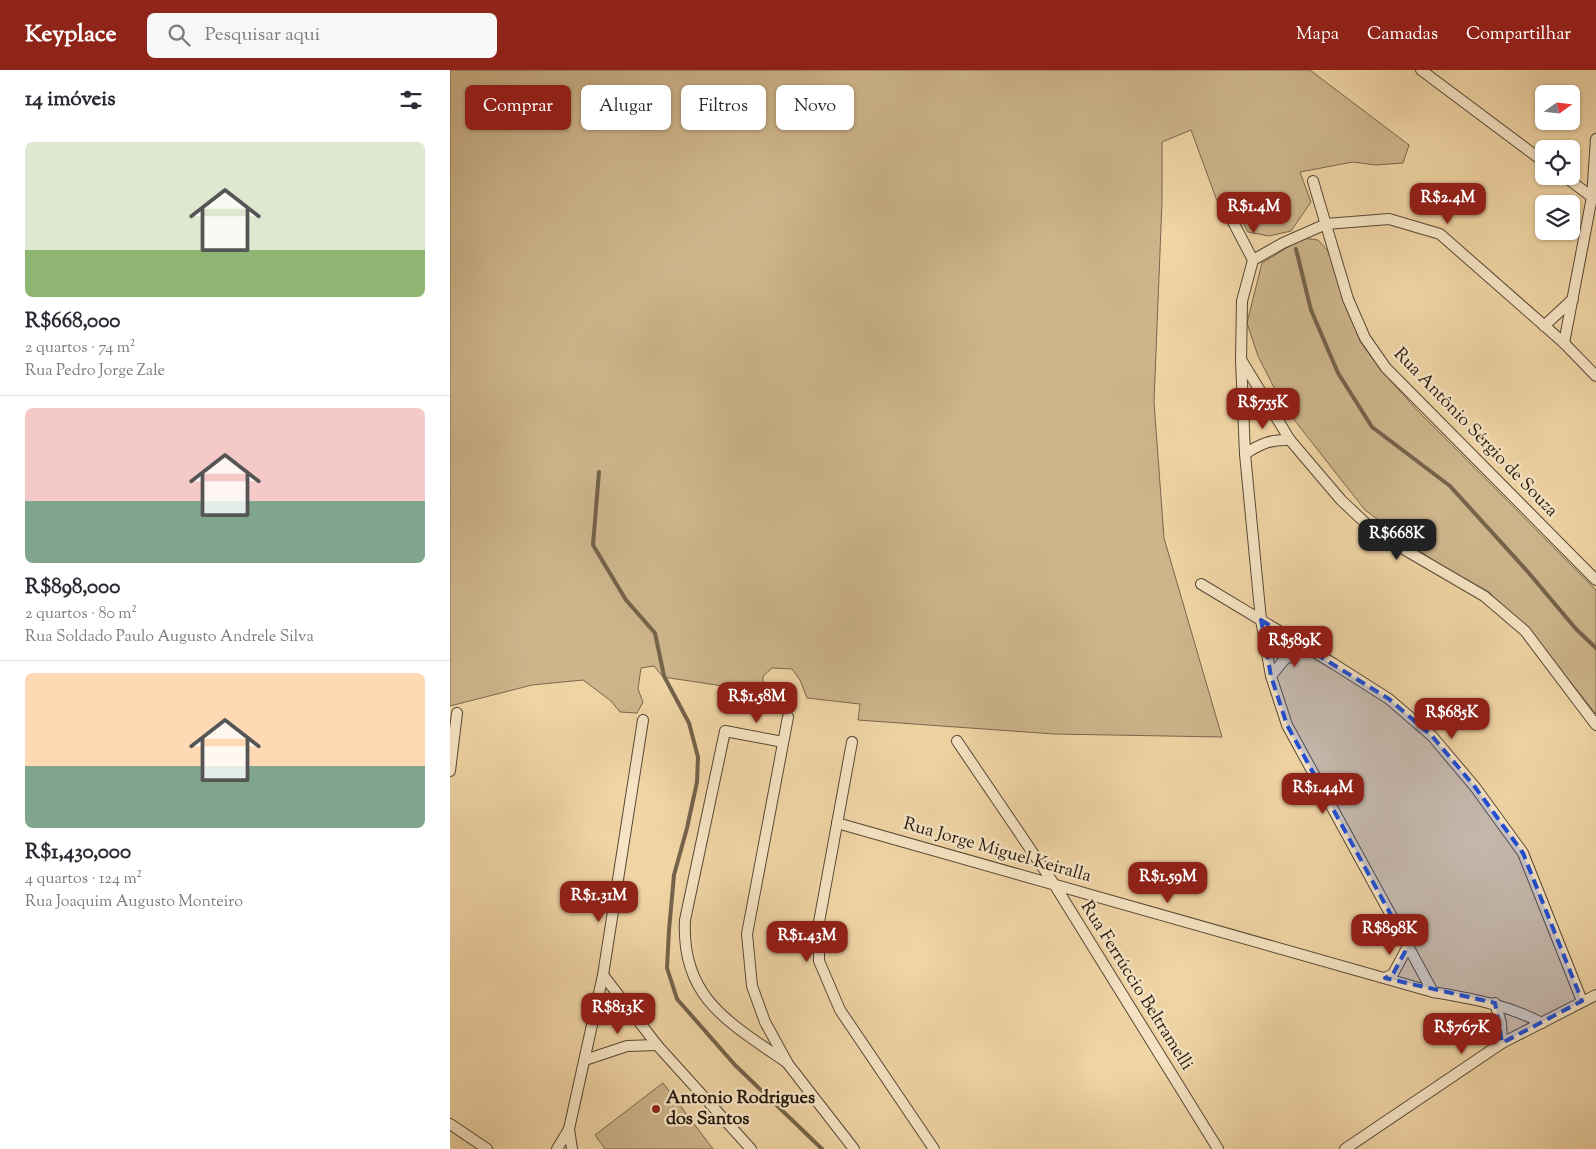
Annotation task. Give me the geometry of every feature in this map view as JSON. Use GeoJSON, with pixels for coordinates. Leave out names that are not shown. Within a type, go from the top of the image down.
{"type":"FeatureCollection","features":[{"type":"Feature","properties":{"kind":"street"},"geometry":{"type":"LineString","coordinates":[[1421,70],[1535,155]]}},
{"type":"Feature","properties":{"kind":"street"},"geometry":{"type":"LineString","coordinates":[[1564,343],[1592,197],[1596,139]]}},
{"type":"Feature","properties":{"kind":"street","name":"Rua Antônio Sérgio de Souza"},"geometry":{"type":"LineString","coordinates":[[1313,181],[1348,299],[1365,338],[1386,368],[1596,580]]}},
{"type":"Feature","properties":{"kind":"street"},"geometry":{"type":"LineString","coordinates":[[1576,185],[1592,197]]}},
{"type":"Feature","properties":{"kind":"street"},"geometry":{"type":"LineString","coordinates":[[1253,260],[1283,243],[1326,224],[1389,219],[1440,234],[1564,343],[1596,376]]}},
{"type":"Feature","properties":{"kind":"street"},"geometry":{"type":"LineString","coordinates":[[1232,220],[1253,260],[1242,300],[1241,360],[1245,454],[1261,620],[1271,676],[1287,726],[1433,992]]}},
{"type":"Feature","properties":{"kind":"street"},"geometry":{"type":"LineString","coordinates":[[1544,326],[1573,299]]}},
{"type":"Feature","properties":{"kind":"street"},"geometry":{"type":"LineString","coordinates":[[1241,360],[1290,440],[1341,500],[1376,533],[1484,596],[1525,631],[1596,725]]}},
{"type":"Feature","properties":{"kind":"street"},"geometry":{"type":"LineString","coordinates":[[1245,454],[1260,444],[1275,439],[1290,440]]}},
{"type":"Feature","properties":{"kind":"street"},"geometry":{"type":"LineString","coordinates":[[1201,584],[1307,647],[1389,699],[1432,736],[1475,787],[1524,853],[1582,1001]]}},
{"type":"Feature","properties":{"kind":"street"},"geometry":{"type":"LineString","coordinates":[[1271,676],[1284,660],[1307,647]]}},
{"type":"Feature","properties":{"kind":"street"},"geometry":{"type":"LineString","coordinates":[[450,771],[457,713]]}},
{"type":"Feature","properties":{"kind":"street"},"geometry":{"type":"LineString","coordinates":[[788,717],[747,934],[752,986],[764,1022],[788,1064],[854,1149]]}},
{"type":"Feature","properties":{"kind":"street"},"geometry":{"type":"LineString","coordinates":[[557,1149],[569,1129],[603,975],[644,720]]}},
{"type":"Feature","properties":{"kind":"street"},"geometry":{"type":"LineString","coordinates":[[783,742],[725,731],[685,920],[684,944],[693,978],[704,995],[734,1026],[788,1064]]}},
{"type":"Feature","properties":{"kind":"street"},"geometry":{"type":"LineString","coordinates":[[852,742],[819,922],[819,961],[840,1010],[934,1149]]}},
{"type":"Feature","properties":{"kind":"street","name":"Rua Ferrúccio Beltramelli"},"geometry":{"type":"LineString","coordinates":[[957,742],[1054,884],[1218,1149]]}},
{"type":"Feature","properties":{"kind":"street","name":"Rua Jorge Miguel Keiralla"},"geometry":{"type":"LineString","coordinates":[[837,824],[1433,992],[1495,1003],[1518,1010],[1542,1023]]}},
{"type":"Feature","properties":{"kind":"street"},"geometry":{"type":"LineString","coordinates":[[1385,978],[1397,968],[1408,946]]}},
{"type":"Feature","properties":{"kind":"street"},"geometry":{"type":"LineString","coordinates":[[603,975],[657,1045],[752,1149]]}},
{"type":"Feature","properties":{"kind":"street"},"geometry":{"type":"LineString","coordinates":[[1346,1149],[1502,1043],[1596,995]]}},
{"type":"Feature","properties":{"kind":"street"},"geometry":{"type":"LineString","coordinates":[[1495,1003],[1501,1023],[1502,1043]]}},
{"type":"Feature","properties":{"kind":"street"},"geometry":{"type":"LineString","coordinates":[[585,1060],[627,1046],[657,1045]]}},
{"type":"Feature","properties":{"kind":"street"},"geometry":{"type":"LineString","coordinates":[[450,1124],[487,1149]]}},
{"type":"Feature","properties":{"kind":"street"},"geometry":{"type":"LineString","coordinates":[[569,1129],[572,1149]]}},
{"type":"Feature","properties":{"kind":"highlighted area"},"geometry":{"type":"Polygon","coordinates":[[[1261,620],[1389,699],[1432,736],[1475,787],[1523,853],[1582,1001],[1502,1043],[1495,1003],[1385,978],[1393,974],[1408,946],[1287,725],[1271,676],[1261,620]]]}},
{"type":"Feature","properties":{"kind":"shaded area"},"geometry":{"type":"Polygon","coordinates":[[[450,70],[1310,70],[1409,145],[1403,163],[1376,165],[1353,162],[1300,172],[1311,202],[1291,231],[1269,236],[1248,232],[1232,202],[1220,209],[1191,130],[1162,142],[1162,202],[1154,402],[1164,538],[1222,737],[1054,734],[858,720],[860,704],[807,698],[800,680],[792,669],[772,668],[763,676],[763,692],[663,677],[654,666],[641,668],[638,689],[643,702],[637,713],[620,712],[611,701],[583,680],[532,685],[450,706],[450,70]]]}},
{"type":"Feature","properties":{"kind":"shaded area"},"geometry":{"type":"Polygon","coordinates":[[[1303,238],[1318,240],[1328,251],[1360,341],[1380,369],[1418,411],[1596,590],[1596,714],[1543,648],[1489,592],[1438,564],[1365,510],[1284,407],[1258,356],[1247,323],[1262,263],[1303,238]]]}},
{"type":"Feature","properties":{"kind":"shaded area","name":"Antonio Rodrigues dos Santos"},"geometry":{"type":"Polygon","coordinates":[[[663,1083],[713,1149],[605,1149],[595,1135],[663,1083]]]}},
{"type":"Feature","properties":{"kind":"waterway"},"geometry":{"type":"LineString","coordinates":[[1296,249],[1311,310],[1338,373],[1372,427],[1450,486],[1528,572],[1576,629],[1596,648]]}},
{"type":"Feature","properties":{"kind":"waterway"},"geometry":{"type":"LineString","coordinates":[[599,472],[593,545],[626,600],[655,633],[664,676],[689,723],[698,757],[697,782],[674,875],[669,930],[667,968],[677,999],[735,1065],[822,1149]]}},
{"type":"Feature","properties":{"kind":"place","name":"Antonio Rodrigues dos Santos"},"geometry":{"type":"Point","coordinates":[656,1109]}}]}
